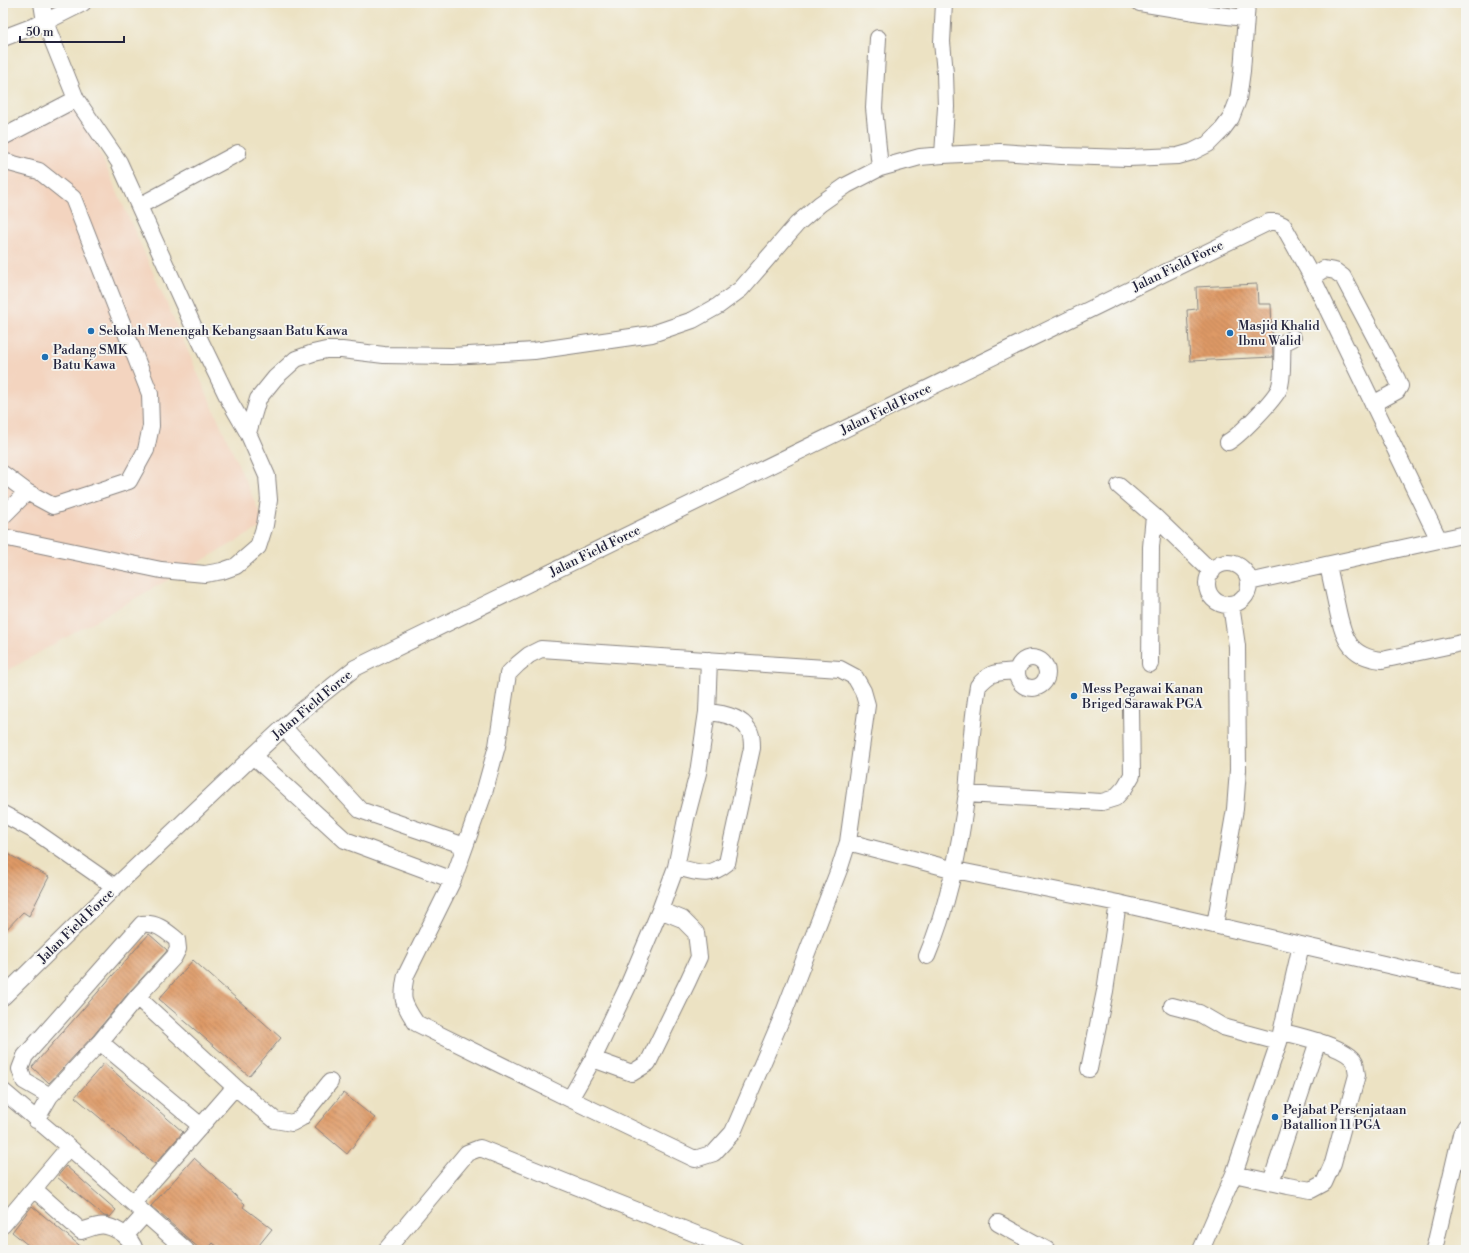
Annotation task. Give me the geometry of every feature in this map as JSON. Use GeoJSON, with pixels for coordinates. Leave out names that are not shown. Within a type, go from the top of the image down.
{"type":"FeatureCollection","features":[{"type":"Feature","properties":{"kind":"street"},"geometry":{"type":"LineString","coordinates":[[3,537],[161,570],[205,574],[236,566],[258,547],[265,525],[269,500],[267,476],[248,433],[230,402],[196,332],[119,162],[76,99],[45,22],[42,3]]}},
{"type":"Feature","properties":{"kind":"street"},"geometry":{"type":"LineString","coordinates":[[3,38],[45,22],[83,3]]}},
{"type":"Feature","properties":{"kind":"street"},"geometry":{"type":"LineString","coordinates":[[943,155],[946,107],[942,42],[944,3]]}},
{"type":"Feature","properties":{"kind":"street"},"geometry":{"type":"LineString","coordinates":[[248,433],[258,399],[275,378],[296,359],[313,353],[326,350],[342,350],[384,355],[452,356],[534,351],[652,334],[693,320],[718,306],[742,289],[798,224],[820,204],[880,168],[920,157],[1000,152],[1128,158],[1178,156],[1192,152],[1208,144],[1222,130],[1231,118],[1238,100],[1242,71],[1246,10],[1201,13],[1140,3]]}},
{"type":"Feature","properties":{"kind":"street"},"geometry":{"type":"LineString","coordinates":[[878,38],[874,108],[880,168]]}},
{"type":"Feature","properties":{"kind":"street"},"geometry":{"type":"LineString","coordinates":[[3,137],[76,99]]}},
{"type":"Feature","properties":{"kind":"street"},"geometry":{"type":"LineString","coordinates":[[139,206],[238,153]]}},
{"type":"Feature","properties":{"kind":"street"},"geometry":{"type":"LineString","coordinates":[[3,162],[40,171],[73,198],[150,394],[151,426],[146,450],[129,481],[53,506],[27,492],[3,474]]}},
{"type":"Feature","properties":{"kind":"street","name":"Jalan Field Force"},"geometry":{"type":"LineString","coordinates":[[3,997],[253,756],[355,668],[1269,222],[1276,222],[1283,225],[1312,277]]}},
{"type":"Feature","properties":{"kind":"street"},"geometry":{"type":"LineString","coordinates":[[1373,404],[1397,391],[1400,386],[1343,277],[1335,271],[1324,269],[1312,277],[1373,404],[1439,540]]}},
{"type":"Feature","properties":{"kind":"street"},"geometry":{"type":"LineString","coordinates":[[1228,442],[1235,438],[1264,408],[1279,388],[1282,369],[1283,343],[1292,338]]}},
{"type":"Feature","properties":{"kind":"street"},"geometry":{"type":"LineString","coordinates":[[1119,486],[1154,516],[1212,572]]}},
{"type":"Feature","properties":{"kind":"street"},"geometry":{"type":"LineString","coordinates":[[3,516],[27,492]]}},
{"type":"Feature","properties":{"kind":"street"},"geometry":{"type":"LineString","coordinates":[[1150,664],[1150,547],[1154,516]]}},
{"type":"Feature","properties":{"kind":"street"},"geometry":{"type":"LineString","coordinates":[[1249,582],[1466,534]]}},
{"type":"Feature","properties":{"kind":"street"},"geometry":{"type":"LineString","coordinates":[[1226,563],[1234,564],[1241,568],[1247,574],[1249,582],[1249,590],[1245,597],[1239,603],[1231,605],[1223,605],[1216,601],[1210,595],[1208,587],[1208,579],[1212,572],[1218,566],[1226,563]]}},
{"type":"Feature","properties":{"kind":"street"},"geometry":{"type":"LineString","coordinates":[[1328,565],[1343,633],[1353,649],[1368,659],[1382,660],[1466,642]]}},
{"type":"Feature","properties":{"kind":"street"},"geometry":{"type":"LineString","coordinates":[[1215,925],[1234,809],[1238,770],[1237,646],[1231,605]]}},
{"type":"Feature","properties":{"kind":"street"},"geometry":{"type":"LineString","coordinates":[[541,649],[709,660],[840,669],[855,677],[863,691],[867,705],[848,842],[840,868],[775,1034],[733,1132],[714,1153],[695,1159],[416,1023],[404,1005],[403,990],[406,975],[453,880],[484,793],[497,746],[508,674],[530,654],[541,649]]}},
{"type":"Feature","properties":{"kind":"street"},"geometry":{"type":"LineString","coordinates":[[570,1099],[593,1059],[628,986],[660,910],[676,867],[686,819],[698,773],[707,712],[709,660]]}},
{"type":"Feature","properties":{"kind":"street"},"geometry":{"type":"LineString","coordinates":[[928,956],[937,932],[955,870],[966,794],[978,686],[986,676],[992,673],[1017,671]]}},
{"type":"Feature","properties":{"kind":"street"},"geometry":{"type":"LineString","coordinates":[[966,794],[1102,802],[1115,798],[1125,787],[1132,775],[1131,707]]}},
{"type":"Feature","properties":{"kind":"street"},"geometry":{"type":"LineString","coordinates":[[676,867],[706,874],[717,871],[727,863],[752,748],[749,729],[738,719],[720,713],[707,712]]}},
{"type":"Feature","properties":{"kind":"street"},"geometry":{"type":"LineString","coordinates":[[284,728],[360,810],[466,846]]}},
{"type":"Feature","properties":{"kind":"street"},"geometry":{"type":"LineString","coordinates":[[253,756],[345,840],[453,880]]}},
{"type":"Feature","properties":{"kind":"street"},"geometry":{"type":"LineString","coordinates":[[3,814],[33,830],[115,888]]}},
{"type":"Feature","properties":{"kind":"street"},"geometry":{"type":"LineString","coordinates":[[848,842],[955,870],[1118,903],[1466,983]]}},
{"type":"Feature","properties":{"kind":"street"},"geometry":{"type":"LineString","coordinates":[[1089,1070],[1105,991],[1118,903]]}},
{"type":"Feature","properties":{"kind":"street"},"geometry":{"type":"LineString","coordinates":[[593,1059],[632,1072],[648,1063],[699,957],[696,933],[682,919],[660,910]]}},
{"type":"Feature","properties":{"kind":"street"},"geometry":{"type":"LineString","coordinates":[[36,1120],[50,1096],[100,1042],[137,997],[174,957],[178,949],[177,940],[164,929],[151,923],[142,924],[25,1056],[20,1069],[24,1081],[50,1096]]}},
{"type":"Feature","properties":{"kind":"street"},"geometry":{"type":"LineString","coordinates":[[1201,1250],[1234,1174],[1281,1037],[1301,945]]}},
{"type":"Feature","properties":{"kind":"street"},"geometry":{"type":"LineString","coordinates":[[137,997],[235,1087],[275,1120],[292,1123],[301,1118],[330,1082]]}},
{"type":"Feature","properties":{"kind":"street"},"geometry":{"type":"LineString","coordinates":[[1172,1006],[1199,1013],[1223,1027],[1281,1037],[1318,1041],[1345,1053],[1355,1062],[1357,1075],[1333,1163],[1324,1183],[1311,1190],[1234,1174]]}},
{"type":"Feature","properties":{"kind":"street"},"geometry":{"type":"LineString","coordinates":[[1271,1182],[1318,1041]]}},
{"type":"Feature","properties":{"kind":"street"},"geometry":{"type":"LineString","coordinates":[[100,1042],[201,1126]]}},
{"type":"Feature","properties":{"kind":"street"},"geometry":{"type":"LineString","coordinates":[[126,1235],[139,1209],[201,1126],[235,1087]]}},
{"type":"Feature","properties":{"kind":"street"},"geometry":{"type":"LineString","coordinates":[[3,1091],[186,1250]]}},
{"type":"Feature","properties":{"kind":"street"},"geometry":{"type":"LineString","coordinates":[[1434,1250],[1461,1134],[1466,1126]]}},
{"type":"Feature","properties":{"kind":"street"},"geometry":{"type":"LineString","coordinates":[[3,1225],[69,1147]]}},
{"type":"Feature","properties":{"kind":"street"},"geometry":{"type":"LineString","coordinates":[[386,1250],[467,1153],[480,1148],[736,1250]]}},
{"type":"Feature","properties":{"kind":"street"},"geometry":{"type":"LineString","coordinates":[[34,1189],[81,1232],[91,1228],[106,1226],[126,1235],[135,1250]]}},
{"type":"Feature","properties":{"kind":"street"},"geometry":{"type":"LineString","coordinates":[[998,1223],[1047,1250]]}},
{"type":"Feature","properties":{"kind":"shaded area","name":"Sekolah Menengah Kebangsaan Batu Kawa"},"geometry":{"type":"Polygon","coordinates":[[[76,99],[265,525],[3,673],[3,137],[76,99]]]}},
{"type":"Feature","properties":{"kind":"building","name":"Masjid Khalid Ibnu Walid"},"geometry":{"type":"Polygon","coordinates":[[[1257,284],[1258,304],[1271,304],[1273,357],[1190,361],[1187,310],[1197,309],[1196,287],[1257,284]]]}},
{"type":"Feature","properties":{"kind":"building"},"geometry":{"type":"Polygon","coordinates":[[[3,851],[49,877],[29,916],[23,912],[3,933],[3,851]]]}},
{"type":"Feature","properties":{"kind":"building"},"geometry":{"type":"Polygon","coordinates":[[[149,934],[167,950],[166,952],[130,991],[93,1036],[49,1083],[32,1067],[149,934]]]}},
{"type":"Feature","properties":{"kind":"building"},"geometry":{"type":"Polygon","coordinates":[[[193,960],[281,1038],[249,1076],[159,999],[193,960]]]}},
{"type":"Feature","properties":{"kind":"building"},"geometry":{"type":"Polygon","coordinates":[[[104,1063],[183,1132],[155,1164],[75,1097],[104,1063]]]}},
{"type":"Feature","properties":{"kind":"building"},"geometry":{"type":"Polygon","coordinates":[[[343,1093],[375,1118],[347,1154],[315,1127],[343,1093]]]}},
{"type":"Feature","properties":{"kind":"building"},"geometry":{"type":"Polygon","coordinates":[[[194,1158],[245,1204],[243,1207],[272,1229],[255,1250],[221,1250],[213,1243],[207,1250],[201,1250],[151,1206],[194,1158]]]}},
{"type":"Feature","properties":{"kind":"building"},"geometry":{"type":"Polygon","coordinates":[[[66,1166],[116,1210],[110,1217],[104,1216],[57,1177],[66,1166]]]}},
{"type":"Feature","properties":{"kind":"building"},"geometry":{"type":"Polygon","coordinates":[[[32,1206],[85,1250],[34,1250],[12,1232],[32,1206]]]}},
{"type":"Feature","properties":{"kind":"place","name":"Sekolah Menengah Kebangsaan Batu Kawa"},"geometry":{"type":"Point","coordinates":[91,331]}},
{"type":"Feature","properties":{"kind":"place","name":"Masjid Khalid Ibnu Walid"},"geometry":{"type":"Point","coordinates":[1230,333]}},
{"type":"Feature","properties":{"kind":"place","name":"Padang SMK Batu Kawa"},"geometry":{"type":"Point","coordinates":[45,357]}},
{"type":"Feature","properties":{"kind":"place","name":"Mess Pegawai Kanan Briged Sarawak PGA"},"geometry":{"type":"Point","coordinates":[1074,696]}},
{"type":"Feature","properties":{"kind":"place","name":"Pejabat Persenjataan Batallion 11 PGA"},"geometry":{"type":"Point","coordinates":[1275,1117]}}]}
